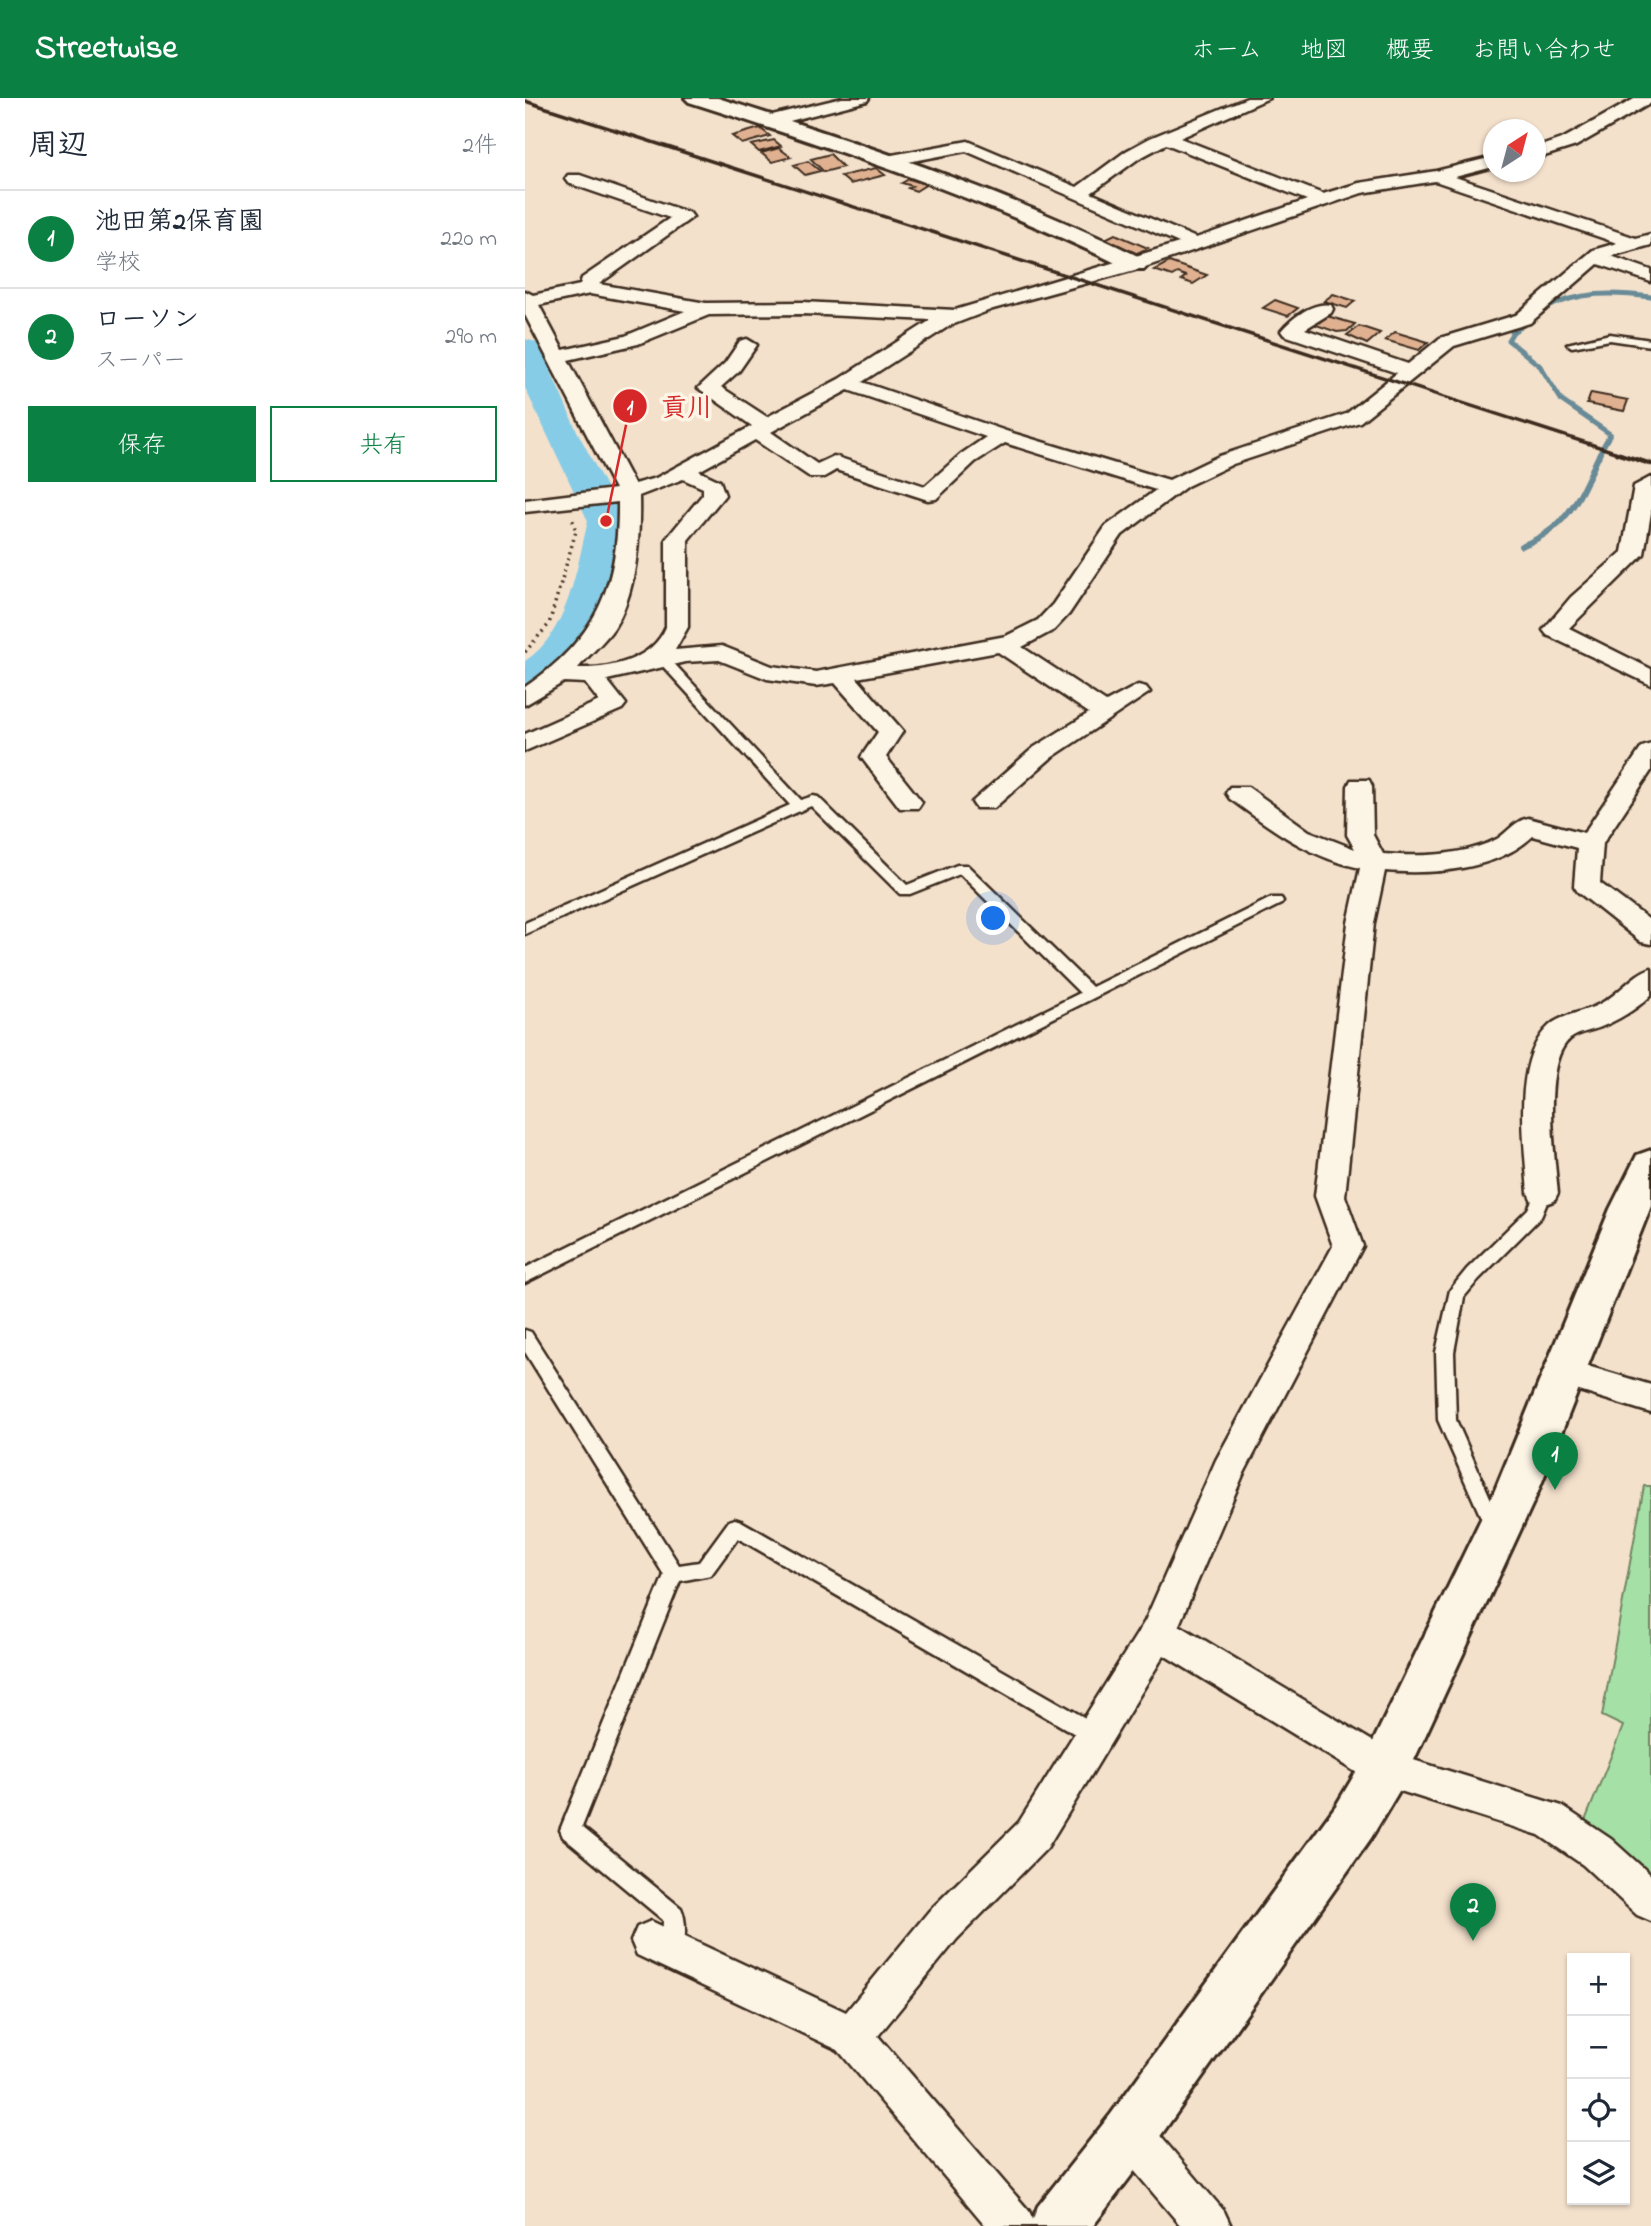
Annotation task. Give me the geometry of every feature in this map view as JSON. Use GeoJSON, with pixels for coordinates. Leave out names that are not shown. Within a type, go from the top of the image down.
{"type":"FeatureCollection","features":[{"type":"Feature","properties":{"kind":"street"},"geometry":{"type":"LineString","coordinates":[[696,98],[771,121],[994,199],[1089,240],[1136,264]]}},
{"type":"Feature","properties":{"kind":"street"},"geometry":{"type":"LineString","coordinates":[[771,121],[860,98]]}},
{"type":"Feature","properties":{"kind":"street"},"geometry":{"type":"LineString","coordinates":[[1080,193],[1132,155],[1261,98]]}},
{"type":"Feature","properties":{"kind":"street"},"geometry":{"type":"LineString","coordinates":[[1546,150],[1570,142],[1648,98]]}},
{"type":"Feature","properties":{"kind":"street"},"geometry":{"type":"LineString","coordinates":[[1166,138],[1322,200]]}},
{"type":"Feature","properties":{"kind":"street"},"geometry":{"type":"LineString","coordinates":[[887,161],[968,146],[1195,244]]}},
{"type":"Feature","properties":{"kind":"street"},"geometry":{"type":"LineString","coordinates":[[525,506],[576,503],[623,494],[684,472],[846,383],[911,340],[958,316],[1076,279],[1136,264],[1359,188],[1436,176],[1483,164]]}},
{"type":"Feature","properties":{"kind":"street"},"geometry":{"type":"LineString","coordinates":[[1436,176],[1643,241]]}},
{"type":"Feature","properties":{"kind":"street"},"geometry":{"type":"LineString","coordinates":[[575,179],[684,217],[589,282],[590,288]]}},
{"type":"Feature","properties":{"kind":"street"},"geometry":{"type":"LineString","coordinates":[[559,675],[592,676],[655,661],[722,653],[767,673],[816,679],[1013,642],[1046,625],[1061,609],[1114,531],[1172,488],[1226,460],[1353,418],[1447,342],[1523,319],[1595,257],[1614,247],[1643,241]]}},
{"type":"Feature","properties":{"kind":"street"},"geometry":{"type":"LineString","coordinates":[[1595,257],[1651,276]]}},
{"type":"Feature","properties":{"kind":"street"},"geometry":{"type":"LineString","coordinates":[[525,698],[559,675],[604,625],[617,591],[629,534],[623,494],[527,299],[590,288],[706,309],[803,308],[958,316]]}},
{"type":"Feature","properties":{"kind":"street"},"geometry":{"type":"LineString","coordinates":[[557,357],[631,340],[706,309]]}},
{"type":"Feature","properties":{"kind":"street"},"geometry":{"type":"LineString","coordinates":[[1324,309],[1311,315],[1291,331],[1411,371]]}},
{"type":"Feature","properties":{"kind":"street"},"geometry":{"type":"LineString","coordinates":[[747,345],[732,367],[708,388],[817,472],[834,462],[928,494],[968,458],[1002,436]]}},
{"type":"Feature","properties":{"kind":"street"},"geometry":{"type":"LineString","coordinates":[[846,383],[1002,436],[1172,488]]}},
{"type":"Feature","properties":{"kind":"street"},"geometry":{"type":"LineString","coordinates":[[655,661],[671,642],[677,627],[677,539],[713,495],[713,485],[684,472]]}},
{"type":"Feature","properties":{"kind":"street"},"geometry":{"type":"LineString","coordinates":[[1651,483],[1645,486],[1633,554],[1580,602],[1555,630],[1651,678]]}},
{"type":"Feature","properties":{"kind":"street"},"geometry":{"type":"LineString","coordinates":[[1002,644],[1106,713]]}},
{"type":"Feature","properties":{"kind":"street"},"geometry":{"type":"LineString","coordinates":[[840,674],[891,731],[873,757],[909,802]]}},
{"type":"Feature","properties":{"kind":"street"},"geometry":{"type":"LineString","coordinates":[[525,743],[614,704],[592,676]]}},
{"type":"Feature","properties":{"kind":"street"},"geometry":{"type":"LineString","coordinates":[[985,802],[1042,753],[1138,692]]}},
{"type":"Feature","properties":{"kind":"street"},"geometry":{"type":"LineString","coordinates":[[1651,752],[1590,843],[1587,886],[1651,935]]}},
{"type":"Feature","properties":{"kind":"street"},"geometry":{"type":"LineString","coordinates":[[852,2036],[943,1925],[1033,1835],[1158,1632],[1228,1470],[1348,1247],[1330,1196],[1361,923],[1374,861],[1360,835],[1360,786]]}},
{"type":"Feature","properties":{"kind":"street"},"geometry":{"type":"LineString","coordinates":[[1239,793],[1300,838],[1337,853],[1374,861],[1439,864],[1505,845],[1528,826],[1590,843]]}},
{"type":"Feature","properties":{"kind":"street"},"geometry":{"type":"LineString","coordinates":[[1543,1192],[1538,1097],[1543,1060],[1558,1032],[1606,1014],[1635,996],[1651,978]]}},
{"type":"Feature","properties":{"kind":"street"},"geometry":{"type":"LineString","coordinates":[[1059,2226],[1130,2133],[1354,1821],[1385,1769],[1496,1533],[1651,1166]]}},
{"type":"Feature","properties":{"kind":"street"},"geometry":{"type":"LineString","coordinates":[[1564,1373],[1651,1399]]}},
{"type":"Feature","properties":{"kind":"street"},"geometry":{"type":"LineString","coordinates":[[1158,1632],[1385,1769],[1549,1819],[1597,1852],[1651,1901]]}},
{"type":"Feature","properties":{"kind":"street"},"geometry":{"type":"LineString","coordinates":[[662,1946],[852,2036],[1014,2226]]}},
{"type":"Feature","properties":{"kind":"street"},"geometry":{"type":"LineString","coordinates":[[1130,2133],[1209,2226]]}},
{"type":"Feature","properties":{"kind":"lane"},"geometry":{"type":"LineString","coordinates":[[1572,344],[1610,337],[1651,343]]}},
{"type":"Feature","properties":{"kind":"lane"},"geometry":{"type":"LineString","coordinates":[[655,661],[799,806]]}},
{"type":"Feature","properties":{"kind":"lane"},"geometry":{"type":"LineString","coordinates":[[525,929],[813,800],[905,891],[962,867],[1090,994]]}},
{"type":"Feature","properties":{"kind":"lane"},"geometry":{"type":"LineString","coordinates":[[525,1276],[1276,901]]}},
{"type":"Feature","properties":{"kind":"lane"},"geometry":{"type":"LineString","coordinates":[[1496,1533],[1447,1420],[1445,1352],[1456,1295],[1473,1274],[1535,1213],[1543,1192]]}},
{"type":"Feature","properties":{"kind":"lane"},"geometry":{"type":"LineString","coordinates":[[525,1337],[674,1574]]}},
{"type":"Feature","properties":{"kind":"lane"},"geometry":{"type":"LineString","coordinates":[[674,1574],[704,1569],[735,1527],[1094,1734]]}},
{"type":"Feature","properties":{"kind":"lane"},"geometry":{"type":"LineString","coordinates":[[662,1946],[674,1915],[570,1830],[674,1574]]}},
{"type":"Feature","properties":{"kind":"path"},"geometry":{"type":"LineString","coordinates":[[525,652],[549,624],[576,531],[576,503]]}},
{"type":"Feature","properties":{"kind":"green space"},"geometry":{"type":"Polygon","coordinates":[[[1644,1486],[1651,1486],[1651,1887],[1581,1831],[1623,1726],[1602,1716],[1644,1486]]]}},
{"type":"Feature","properties":{"kind":"building"},"geometry":{"type":"Polygon","coordinates":[[[760,128],[770,136],[742,144],[732,136],[760,128]]]}},
{"type":"Feature","properties":{"kind":"building"},"geometry":{"type":"Polygon","coordinates":[[[774,140],[781,146],[759,152],[751,145],[774,140]]]}},
{"type":"Feature","properties":{"kind":"building"},"geometry":{"type":"Polygon","coordinates":[[[779,148],[791,157],[772,162],[761,153],[779,148]]]}},
{"type":"Feature","properties":{"kind":"building"},"geometry":{"type":"Polygon","coordinates":[[[830,154],[843,167],[824,172],[811,159],[830,154]]]}},
{"type":"Feature","properties":{"kind":"building"},"geometry":{"type":"Polygon","coordinates":[[[808,161],[820,171],[805,175],[794,165],[808,161]]]}},
{"type":"Feature","properties":{"kind":"building"},"geometry":{"type":"Polygon","coordinates":[[[876,168],[885,175],[850,184],[841,176],[876,168]]]}},
{"type":"Feature","properties":{"kind":"building"},"geometry":{"type":"Polygon","coordinates":[[[909,179],[927,184],[916,191],[908,188],[912,186],[902,183],[909,179]]]}},
{"type":"Feature","properties":{"kind":"building"},"geometry":{"type":"Polygon","coordinates":[[[1115,234],[1148,248],[1133,255],[1101,241],[1115,234]]]}},
{"type":"Feature","properties":{"kind":"building"},"geometry":{"type":"Polygon","coordinates":[[[1169,262],[1207,275],[1193,284],[1181,280],[1186,276],[1177,273],[1172,276],[1154,270],[1169,262]]]}},
{"type":"Feature","properties":{"kind":"building"},"geometry":{"type":"Polygon","coordinates":[[[1333,294],[1355,301],[1347,308],[1324,301],[1333,294]]]}},
{"type":"Feature","properties":{"kind":"building"},"geometry":{"type":"Polygon","coordinates":[[[1275,300],[1298,308],[1288,316],[1263,308],[1275,300]]]}},
{"type":"Feature","properties":{"kind":"building"},"geometry":{"type":"Polygon","coordinates":[[[1327,316],[1355,324],[1347,331],[1337,332],[1316,325],[1327,316]]]}},
{"type":"Feature","properties":{"kind":"building"},"geometry":{"type":"Polygon","coordinates":[[[1359,326],[1380,333],[1367,344],[1347,335],[1359,326]]]}},
{"type":"Feature","properties":{"kind":"building"},"geometry":{"type":"Polygon","coordinates":[[[1395,332],[1428,342],[1419,350],[1385,340],[1395,332]]]}},
{"type":"Feature","properties":{"kind":"building"},"geometry":{"type":"Polygon","coordinates":[[[1591,393],[1628,400],[1624,411],[1587,404],[1591,393]]]}},
{"type":"Feature","properties":{"kind":"waterway"},"geometry":{"type":"LineString","coordinates":[[1545,309],[1570,299],[1597,294],[1651,297]]}},
{"type":"Feature","properties":{"kind":"waterway"},"geometry":{"type":"LineString","coordinates":[[1532,319],[1513,332],[1508,340],[1540,366],[1562,401],[1610,434],[1599,454]]}},
{"type":"Feature","properties":{"kind":"waterway"},"geometry":{"type":"LineString","coordinates":[[525,349],[559,429],[606,521],[589,589],[573,631],[545,665],[525,679]]}},
{"type":"Feature","properties":{"kind":"waterway"},"geometry":{"type":"LineString","coordinates":[[1521,546],[1551,530],[1562,520],[1579,497],[1600,453]]}},
{"type":"Feature","properties":{"kind":"railway"},"geometry":{"type":"LineString","coordinates":[[525,101],[1621,454]]}},
{"type":"Feature","properties":{"kind":"railway"},"geometry":{"type":"LineString","coordinates":[[1616,453],[1651,464]]}},
{"type":"Feature","properties":{"kind":"place","name":"貢川"},"geometry":{"type":"Point","coordinates":[606,521]}},
{"type":"Feature","properties":{"kind":"place","name":"池田第2保育園"},"geometry":{"type":"Point","coordinates":[1555,1490]}},
{"type":"Feature","properties":{"kind":"place","name":"ローソン"},"geometry":{"type":"Point","coordinates":[1473,1941]}}]}
